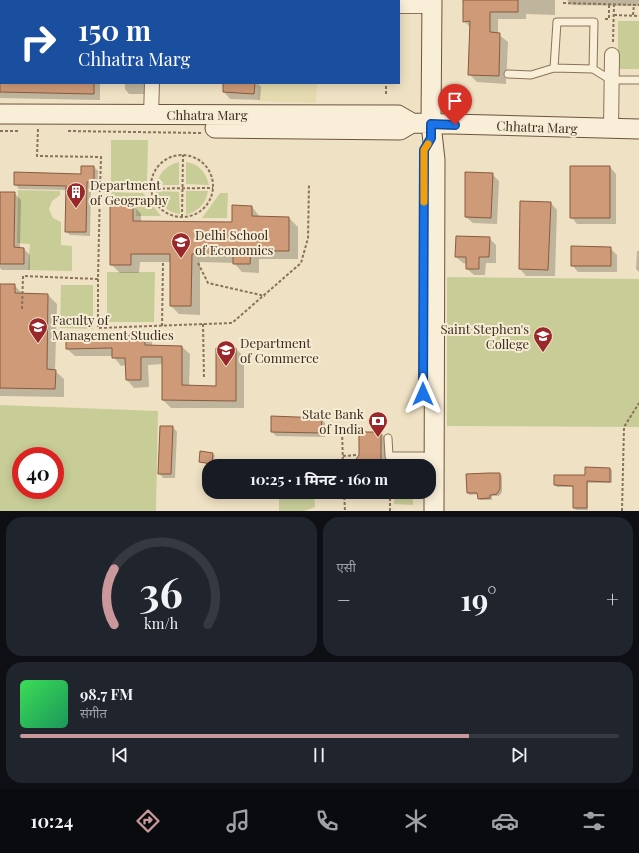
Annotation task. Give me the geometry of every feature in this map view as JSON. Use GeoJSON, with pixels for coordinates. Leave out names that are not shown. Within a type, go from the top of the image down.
{"type":"FeatureCollection","features":[{"type":"Feature","properties":{"kind":"street"},"geometry":{"type":"LineString","coordinates":[[400,6],[432,3],[431,131],[435,160],[434,511]]}},
{"type":"Feature","properties":{"kind":"street"},"geometry":{"type":"LineString","coordinates":[[611,129],[612,55]]}},
{"type":"Feature","properties":{"kind":"street"},"geometry":{"type":"LineString","coordinates":[[151,115],[152,84]]}},
{"type":"Feature","properties":{"kind":"street","name":"Chhatra Marg"},"geometry":{"type":"LineString","coordinates":[[0,114],[398,115],[431,131],[639,129]]}},
{"type":"Feature","properties":{"kind":"street","name":"Chhatra Marg"},"geometry":{"type":"LineString","coordinates":[[0,125],[400,130],[412,123]]}},
{"type":"Feature","properties":{"kind":"street"},"geometry":{"type":"LineString","coordinates":[[423,459],[424,150],[431,131]]}},
{"type":"Feature","properties":{"kind":"street"},"geometry":{"type":"LineString","coordinates":[[422,511],[423,499]]}},
{"type":"Feature","properties":{"kind":"lane"},"geometry":{"type":"LineString","coordinates":[[554,68],[557,22],[594,22],[593,69]]}},
{"type":"Feature","properties":{"kind":"lane"},"geometry":{"type":"LineString","coordinates":[[508,74],[531,75],[554,68],[593,69],[612,80],[639,80]]}},
{"type":"Feature","properties":{"kind":"lane"},"geometry":{"type":"LineString","coordinates":[[388,438],[389,456],[409,459]]}},
{"type":"Feature","properties":{"kind":"path"},"geometry":{"type":"LineString","coordinates":[[563,3],[639,5]]}},
{"type":"Feature","properties":{"kind":"path"},"geometry":{"type":"LineString","coordinates":[[605,19],[609,19],[609,4]]}},
{"type":"Feature","properties":{"kind":"path"},"geometry":{"type":"LineString","coordinates":[[613,36],[614,4]]}},
{"type":"Feature","properties":{"kind":"path"},"geometry":{"type":"LineString","coordinates":[[633,15],[634,5]]}},
{"type":"Feature","properties":{"kind":"path"},"geometry":{"type":"LineString","coordinates":[[614,15],[639,16]]}},
{"type":"Feature","properties":{"kind":"path"},"geometry":{"type":"LineString","coordinates":[[386,84],[386,94]]}},
{"type":"Feature","properties":{"kind":"path"},"geometry":{"type":"LineString","coordinates":[[38,126],[37,156],[101,157],[98,328],[232,323],[265,296],[301,262],[308,238],[309,184]]}},
{"type":"Feature","properties":{"kind":"path"},"geometry":{"type":"LineString","coordinates":[[182,217],[183,155]]}},
{"type":"Feature","properties":{"kind":"path"},"geometry":{"type":"LineString","coordinates":[[183,155],[194,158],[204,164],[210,173],[213,188],[211,198],[205,208],[196,214],[182,217],[170,214],[161,208],[154,199],[152,189],[153,177],[160,164],[173,156],[183,155]]}},
{"type":"Feature","properties":{"kind":"path"},"geometry":{"type":"LineString","coordinates":[[100,189],[213,188]]}},
{"type":"Feature","properties":{"kind":"path"},"geometry":{"type":"LineString","coordinates":[[162,326],[163,263]]}},
{"type":"Feature","properties":{"kind":"path"},"geometry":{"type":"LineString","coordinates":[[198,263],[208,283],[265,296]]}},
{"type":"Feature","properties":{"kind":"path"},"geometry":{"type":"LineString","coordinates":[[22,309],[23,276],[98,278]]}},
{"type":"Feature","properties":{"kind":"path"},"geometry":{"type":"LineString","coordinates":[[203,324],[204,379]]}},
{"type":"Feature","properties":{"kind":"path"},"geometry":{"type":"LineString","coordinates":[[622,511],[624,427],[639,402]]}},
{"type":"Feature","properties":{"kind":"path"},"geometry":{"type":"LineString","coordinates":[[342,427],[343,456],[357,455]]}},
{"type":"Feature","properties":{"kind":"path"},"geometry":{"type":"LineString","coordinates":[[344,499],[345,511]]}},
{"type":"Feature","properties":{"kind":"path"},"geometry":{"type":"LineString","coordinates":[[390,499],[390,511]]}},
{"type":"Feature","properties":{"kind":"shaded area"},"geometry":{"type":"Polygon","coordinates":[[[258,84],[317,84],[316,103],[258,101],[258,84]]]}},
{"type":"Feature","properties":{"kind":"green space"},"geometry":{"type":"Polygon","coordinates":[[[618,21],[639,21],[639,69],[618,69],[618,21]]]}},
{"type":"Feature","properties":{"kind":"green space"},"geometry":{"type":"Polygon","coordinates":[[[111,140],[148,140],[147,185],[111,185],[111,140]]]}},
{"type":"Feature","properties":{"kind":"green space"},"geometry":{"type":"Polygon","coordinates":[[[179,162],[179,185],[157,185],[158,180],[164,170],[167,167],[179,162]]]}},
{"type":"Feature","properties":{"kind":"green space"},"geometry":{"type":"Polygon","coordinates":[[[186,162],[191,163],[201,169],[206,176],[209,185],[186,184],[186,162]]]}},
{"type":"Feature","properties":{"kind":"green space"},"geometry":{"type":"Polygon","coordinates":[[[18,190],[60,191],[60,195],[52,201],[49,209],[53,218],[61,222],[61,245],[72,246],[72,271],[28,270],[30,244],[17,243],[18,190]]]}},
{"type":"Feature","properties":{"kind":"green space"},"geometry":{"type":"Polygon","coordinates":[[[156,191],[179,192],[180,214],[164,207],[159,200],[156,191]]]}},
{"type":"Feature","properties":{"kind":"green space"},"geometry":{"type":"Polygon","coordinates":[[[186,191],[208,191],[207,196],[201,206],[186,215],[186,191]]]}},
{"type":"Feature","properties":{"kind":"green space"},"geometry":{"type":"Polygon","coordinates":[[[106,192],[143,193],[161,216],[136,216],[136,203],[106,202],[106,192]]]}},
{"type":"Feature","properties":{"kind":"green space"},"geometry":{"type":"Polygon","coordinates":[[[220,193],[228,193],[227,218],[202,218],[220,193]]]}},
{"type":"Feature","properties":{"kind":"green space"},"geometry":{"type":"Polygon","coordinates":[[[107,272],[155,272],[154,322],[107,322],[107,272]]]}},
{"type":"Feature","properties":{"kind":"green space","name":"Saint Stephen's College"},"geometry":{"type":"Polygon","coordinates":[[[447,277],[639,279],[639,427],[447,426],[447,277]]]}},
{"type":"Feature","properties":{"kind":"green space"},"geometry":{"type":"Polygon","coordinates":[[[61,285],[93,285],[93,329],[60,328],[61,285]]]}},
{"type":"Feature","properties":{"kind":"green space"},"geometry":{"type":"Polygon","coordinates":[[[0,405],[158,411],[156,511],[0,511],[0,405]]]}},
{"type":"Feature","properties":{"kind":"green space"},"geometry":{"type":"Polygon","coordinates":[[[279,499],[314,499],[315,507],[304,511],[279,511],[279,499]]]}},
{"type":"Feature","properties":{"kind":"green space"},"geometry":{"type":"Polygon","coordinates":[[[394,499],[413,499],[413,505],[394,504],[394,499]]]}},
{"type":"Feature","properties":{"kind":"building"},"geometry":{"type":"Polygon","coordinates":[[[463,0],[518,0],[518,12],[490,12],[490,32],[500,33],[499,76],[468,75],[470,21],[463,22],[463,0]]]}},
{"type":"Feature","properties":{"kind":"building"},"geometry":{"type":"Polygon","coordinates":[[[0,84],[94,84],[94,94],[0,92],[0,84]]]}},
{"type":"Feature","properties":{"kind":"building"},"geometry":{"type":"Polygon","coordinates":[[[223,84],[255,84],[254,94],[223,92],[223,84]]]}},
{"type":"Feature","properties":{"kind":"building","name":"Department of Geography"},"geometry":{"type":"Polygon","coordinates":[[[81,166],[94,166],[94,182],[87,182],[86,232],[65,232],[66,186],[14,185],[14,172],[81,174],[81,166]]]}},
{"type":"Feature","properties":{"kind":"building"},"geometry":{"type":"Polygon","coordinates":[[[570,166],[610,166],[610,218],[570,218],[570,166]]]}},
{"type":"Feature","properties":{"kind":"building"},"geometry":{"type":"Polygon","coordinates":[[[465,172],[493,173],[491,218],[465,217],[465,172]]]}},
{"type":"Feature","properties":{"kind":"building"},"geometry":{"type":"Polygon","coordinates":[[[0,192],[15,192],[14,247],[24,248],[24,264],[0,264],[0,192]]]}},
{"type":"Feature","properties":{"kind":"building"},"geometry":{"type":"Polygon","coordinates":[[[520,201],[551,202],[548,270],[519,269],[520,201]]]}},
{"type":"Feature","properties":{"kind":"building","name":"Delhi School of Economics"},"geometry":{"type":"Polygon","coordinates":[[[110,204],[133,204],[133,221],[232,222],[232,205],[252,206],[252,216],[289,217],[289,251],[251,251],[250,264],[233,264],[233,254],[192,254],[191,306],[170,306],[170,254],[131,254],[131,265],[110,265],[110,204]]]}},
{"type":"Feature","properties":{"kind":"building"},"geometry":{"type":"Polygon","coordinates":[[[456,236],[490,237],[489,257],[479,257],[479,269],[466,269],[466,257],[455,257],[456,236]]]}},
{"type":"Feature","properties":{"kind":"building"},"geometry":{"type":"Polygon","coordinates":[[[571,246],[611,247],[611,266],[571,266],[571,246]]]}},
{"type":"Feature","properties":{"kind":"building","name":"Faculty of Management Studies"},"geometry":{"type":"Polygon","coordinates":[[[0,284],[15,284],[15,293],[48,294],[47,369],[56,370],[55,389],[0,388],[0,284]]]}},
{"type":"Feature","properties":{"kind":"building"},"geometry":{"type":"Polygon","coordinates":[[[145,333],[145,345],[182,346],[182,385],[216,386],[216,348],[236,348],[236,401],[162,400],[162,357],[141,357],[141,380],[126,380],[125,358],[112,358],[112,348],[66,349],[66,335],[145,333]]]}},
{"type":"Feature","properties":{"kind":"building"},"geometry":{"type":"Polygon","coordinates":[[[271,416],[322,418],[321,433],[271,432],[271,416]]]}},
{"type":"Feature","properties":{"kind":"building"},"geometry":{"type":"Polygon","coordinates":[[[160,426],[173,426],[171,474],[158,474],[160,426]]]}},
{"type":"Feature","properties":{"kind":"building"},"geometry":{"type":"Polygon","coordinates":[[[359,432],[381,432],[381,459],[356,459],[359,455],[359,432]]]}},
{"type":"Feature","properties":{"kind":"building"},"geometry":{"type":"Polygon","coordinates":[[[200,451],[213,453],[212,459],[202,459],[202,462],[199,462],[200,451]]]}},
{"type":"Feature","properties":{"kind":"building"},"geometry":{"type":"Polygon","coordinates":[[[585,467],[610,468],[610,482],[587,481],[587,508],[573,508],[573,486],[554,485],[554,475],[585,475],[585,467]]]}},
{"type":"Feature","properties":{"kind":"building"},"geometry":{"type":"Polygon","coordinates":[[[500,473],[500,489],[497,494],[490,495],[490,498],[478,499],[477,493],[467,493],[466,474],[500,473]]]}},
{"type":"Feature","properties":{"kind":"slow traffic"},"geometry":{"type":"LineString","coordinates":[[424,202],[424,150],[428,144]]}},
{"type":"Feature","properties":{"kind":"place","name":"Department of Geography"},"geometry":{"type":"Point","coordinates":[76,209]}},
{"type":"Feature","properties":{"kind":"place","name":"Delhi School of Economics"},"geometry":{"type":"Point","coordinates":[181,259]}},
{"type":"Feature","properties":{"kind":"place","name":"Faculty of Management Studies"},"geometry":{"type":"Point","coordinates":[38,344]}},
{"type":"Feature","properties":{"kind":"place","name":"Saint Stephen's College"},"geometry":{"type":"Point","coordinates":[543,353]}},
{"type":"Feature","properties":{"kind":"place","name":"Department of Commerce"},"geometry":{"type":"Point","coordinates":[226,367]}},
{"type":"Feature","properties":{"kind":"place","name":"State Bank of India"},"geometry":{"type":"Point","coordinates":[378,438]}},
{"type":"Feature","properties":{"kind":"route"},"geometry":{"type":"LineString","coordinates":[[423,394],[424,150],[431,138],[431,124],[455,125]]}}]}
